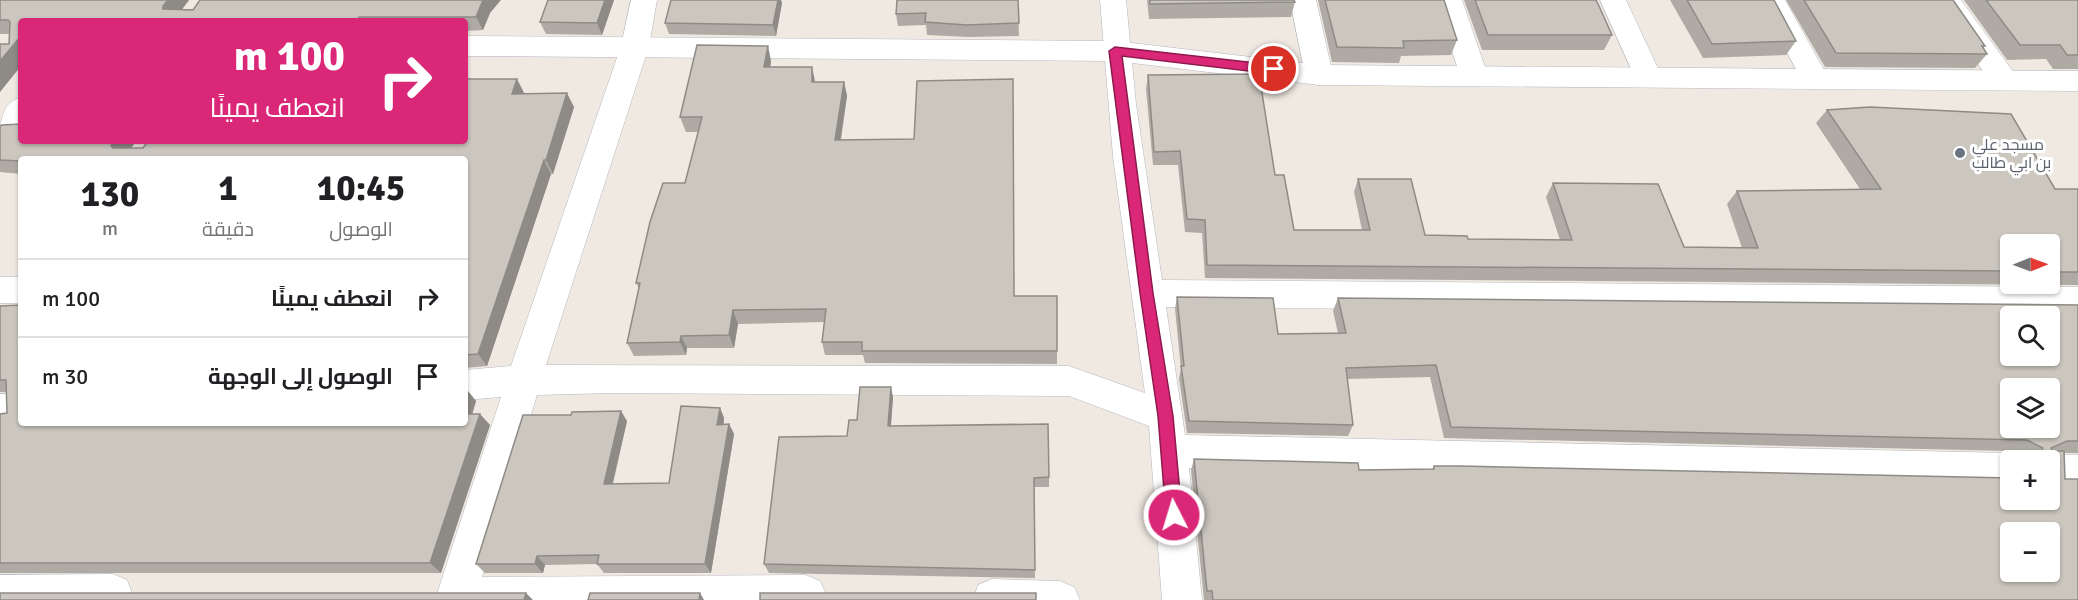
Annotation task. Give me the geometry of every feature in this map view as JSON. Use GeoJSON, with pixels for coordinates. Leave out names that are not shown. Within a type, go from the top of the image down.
{"type":"FeatureCollection","features":[{"type":"Feature","properties":{"kind":"street"},"geometry":{"type":"LineString","coordinates":[[644,0],[634,46],[524,380],[444,597],[835,594]]}},
{"type":"Feature","properties":{"kind":"street"},"geometry":{"type":"LineString","coordinates":[[1113,0],[1115,51],[1146,293],[1167,433],[1182,600]]}},
{"type":"Feature","properties":{"kind":"street"},"geometry":{"type":"LineString","coordinates":[[1303,0],[1319,75]]}},
{"type":"Feature","properties":{"kind":"street"},"geometry":{"type":"LineString","coordinates":[[1449,0],[1474,76]]}},
{"type":"Feature","properties":{"kind":"street"},"geometry":{"type":"LineString","coordinates":[[1613,0],[1648,78]]}},
{"type":"Feature","properties":{"kind":"street"},"geometry":{"type":"LineString","coordinates":[[1772,0],[1815,79]]}},
{"type":"Feature","properties":{"kind":"street"},"geometry":{"type":"LineString","coordinates":[[1947,0],[2004,80]]}},
{"type":"Feature","properties":{"kind":"street"},"geometry":{"type":"LineString","coordinates":[[468,46],[1115,51],[1319,75],[2078,81]]}},
{"type":"Feature","properties":{"kind":"street"},"geometry":{"type":"LineString","coordinates":[[0,135],[18,110]]}},
{"type":"Feature","properties":{"kind":"street"},"geometry":{"type":"LineString","coordinates":[[0,291],[18,290]]}},
{"type":"Feature","properties":{"kind":"street"},"geometry":{"type":"LineString","coordinates":[[1146,293],[2078,301]]}},
{"type":"Feature","properties":{"kind":"street"},"geometry":{"type":"LineString","coordinates":[[468,385],[524,380],[772,378],[1069,381],[1167,433],[2000,470]]}},
{"type":"Feature","properties":{"kind":"street"},"geometry":{"type":"LineString","coordinates":[[0,409],[18,408]]}},
{"type":"Feature","properties":{"kind":"street"},"geometry":{"type":"LineString","coordinates":[[2060,471],[2078,472]]}},
{"type":"Feature","properties":{"kind":"street"},"geometry":{"type":"LineString","coordinates":[[0,594],[145,593]]}},
{"type":"Feature","properties":{"kind":"street"},"geometry":{"type":"LineString","coordinates":[[953,597],[1060,600]]}},
{"type":"Feature","properties":{"kind":"building"},"geometry":{"type":"Polygon","coordinates":[[[0,0],[168,0],[163,9],[193,10],[200,0],[483,0],[476,17],[18,18],[18,40],[0,61],[0,44],[9,44],[10,22],[0,20],[0,0]]]}},
{"type":"Feature","properties":{"kind":"building"},"geometry":{"type":"Polygon","coordinates":[[[548,0],[605,0],[597,23],[540,22],[548,0]]]}},
{"type":"Feature","properties":{"kind":"building"},"geometry":{"type":"Polygon","coordinates":[[[671,0],[778,0],[773,25],[665,23],[671,0]]]}},
{"type":"Feature","properties":{"kind":"building"},"geometry":{"type":"Polygon","coordinates":[[[897,0],[1018,0],[1019,23],[967,25],[925,22],[926,13],[896,14],[897,0]]]}},
{"type":"Feature","properties":{"kind":"building"},"geometry":{"type":"Polygon","coordinates":[[[1150,0],[1294,0],[1295,2],[1150,4],[1150,0]]]}},
{"type":"Feature","properties":{"kind":"building"},"geometry":{"type":"Polygon","coordinates":[[[1325,0],[1444,0],[1457,40],[1403,41],[1404,48],[1337,47],[1325,0]]]}},
{"type":"Feature","properties":{"kind":"building"},"geometry":{"type":"Polygon","coordinates":[[[1475,0],[1596,0],[1612,35],[1488,35],[1475,0]]]}},
{"type":"Feature","properties":{"kind":"building"},"geometry":{"type":"Polygon","coordinates":[[[1687,0],[1774,0],[1796,41],[1712,44],[1687,0]]]}},
{"type":"Feature","properties":{"kind":"building"},"geometry":{"type":"Polygon","coordinates":[[[1804,0],[1953,0],[1985,46],[1982,46],[1987,54],[1836,53],[1804,0]]]}},
{"type":"Feature","properties":{"kind":"building"},"geometry":{"type":"Polygon","coordinates":[[[1986,0],[2078,0],[2078,55],[2067,55],[2060,45],[2020,45],[1986,0]]]}},
{"type":"Feature","properties":{"kind":"building"},"geometry":{"type":"Polygon","coordinates":[[[697,45],[768,46],[764,67],[812,67],[812,82],[844,82],[835,140],[914,139],[917,81],[1013,79],[1014,296],[1057,296],[1057,351],[862,351],[862,342],[822,342],[826,309],[733,310],[729,335],[681,336],[680,342],[627,343],[640,283],[636,283],[650,222],[663,183],[685,183],[702,117],[680,117],[697,45]]]}},
{"type":"Feature","properties":{"kind":"building"},"geometry":{"type":"Polygon","coordinates":[[[1259,74],[1275,175],[1284,175],[1294,230],[1370,230],[1358,179],[1411,179],[1425,235],[1467,236],[1468,239],[1572,240],[1553,183],[1658,184],[1684,247],[1758,248],[1737,191],[1881,189],[1827,110],[1870,107],[2011,114],[2055,189],[2078,189],[2078,272],[2060,272],[2060,234],[2000,234],[2000,271],[1207,265],[1205,220],[1187,219],[1180,151],[1154,152],[1148,75],[1259,74]]]}},
{"type":"Feature","properties":{"kind":"building"},"geometry":{"type":"Polygon","coordinates":[[[468,79],[517,79],[512,94],[567,93],[478,354],[468,355],[468,156],[18,156],[18,161],[0,160],[0,126],[18,124],[18,144],[112,144],[113,148],[143,148],[146,144],[468,144],[468,79]]]}},
{"type":"Feature","properties":{"kind":"building"},"geometry":{"type":"Polygon","coordinates":[[[1177,297],[1273,298],[1278,334],[1346,333],[1338,298],[2078,305],[2078,441],[2067,441],[2051,448],[2052,450],[2042,450],[2043,448],[2027,440],[1451,427],[1436,365],[1346,368],[1353,425],[1189,421],[1181,366],[1184,366],[1177,297]]]}},
{"type":"Feature","properties":{"kind":"building"},"geometry":{"type":"Polygon","coordinates":[[[18,305],[18,426],[468,426],[468,414],[480,414],[430,563],[0,563],[0,414],[7,413],[6,380],[0,380],[0,306],[18,305]]]}},
{"type":"Feature","properties":{"kind":"building"},"geometry":{"type":"Polygon","coordinates":[[[860,387],[891,387],[888,426],[1048,424],[1049,477],[1034,478],[1035,570],[764,564],[779,437],[847,436],[849,420],[857,420],[860,387]]]}},
{"type":"Feature","properties":{"kind":"building"},"geometry":{"type":"Polygon","coordinates":[[[681,406],[720,408],[717,425],[729,424],[705,564],[597,564],[599,555],[537,556],[535,564],[476,564],[523,415],[571,415],[572,412],[621,411],[604,484],[669,483],[681,406]]]}},
{"type":"Feature","properties":{"kind":"building"},"geometry":{"type":"Polygon","coordinates":[[[2060,451],[2064,451],[2065,479],[2078,479],[2078,600],[1213,600],[1212,591],[1207,591],[1194,459],[1358,463],[1359,470],[1434,469],[1434,466],[2000,478],[2000,510],[2060,510],[2060,451]]]}},
{"type":"Feature","properties":{"kind":"building"},"geometry":{"type":"Polygon","coordinates":[[[0,593],[526,593],[524,600],[0,600],[0,593]]]}},
{"type":"Feature","properties":{"kind":"building"},"geometry":{"type":"Polygon","coordinates":[[[590,593],[700,593],[699,600],[588,600],[590,593]]]}},
{"type":"Feature","properties":{"kind":"building"},"geometry":{"type":"Polygon","coordinates":[[[760,593],[1036,593],[1036,600],[760,600],[760,593]]]}},
{"type":"Feature","properties":{"kind":"place","name":"مسجد علي بن ابي طالب"},"geometry":{"type":"Point","coordinates":[1960,153]}},
{"type":"Feature","properties":{"kind":"route"},"geometry":{"type":"LineString","coordinates":[[1174,515],[1166,416],[1146,293],[1115,51],[1274,69]]}}]}
